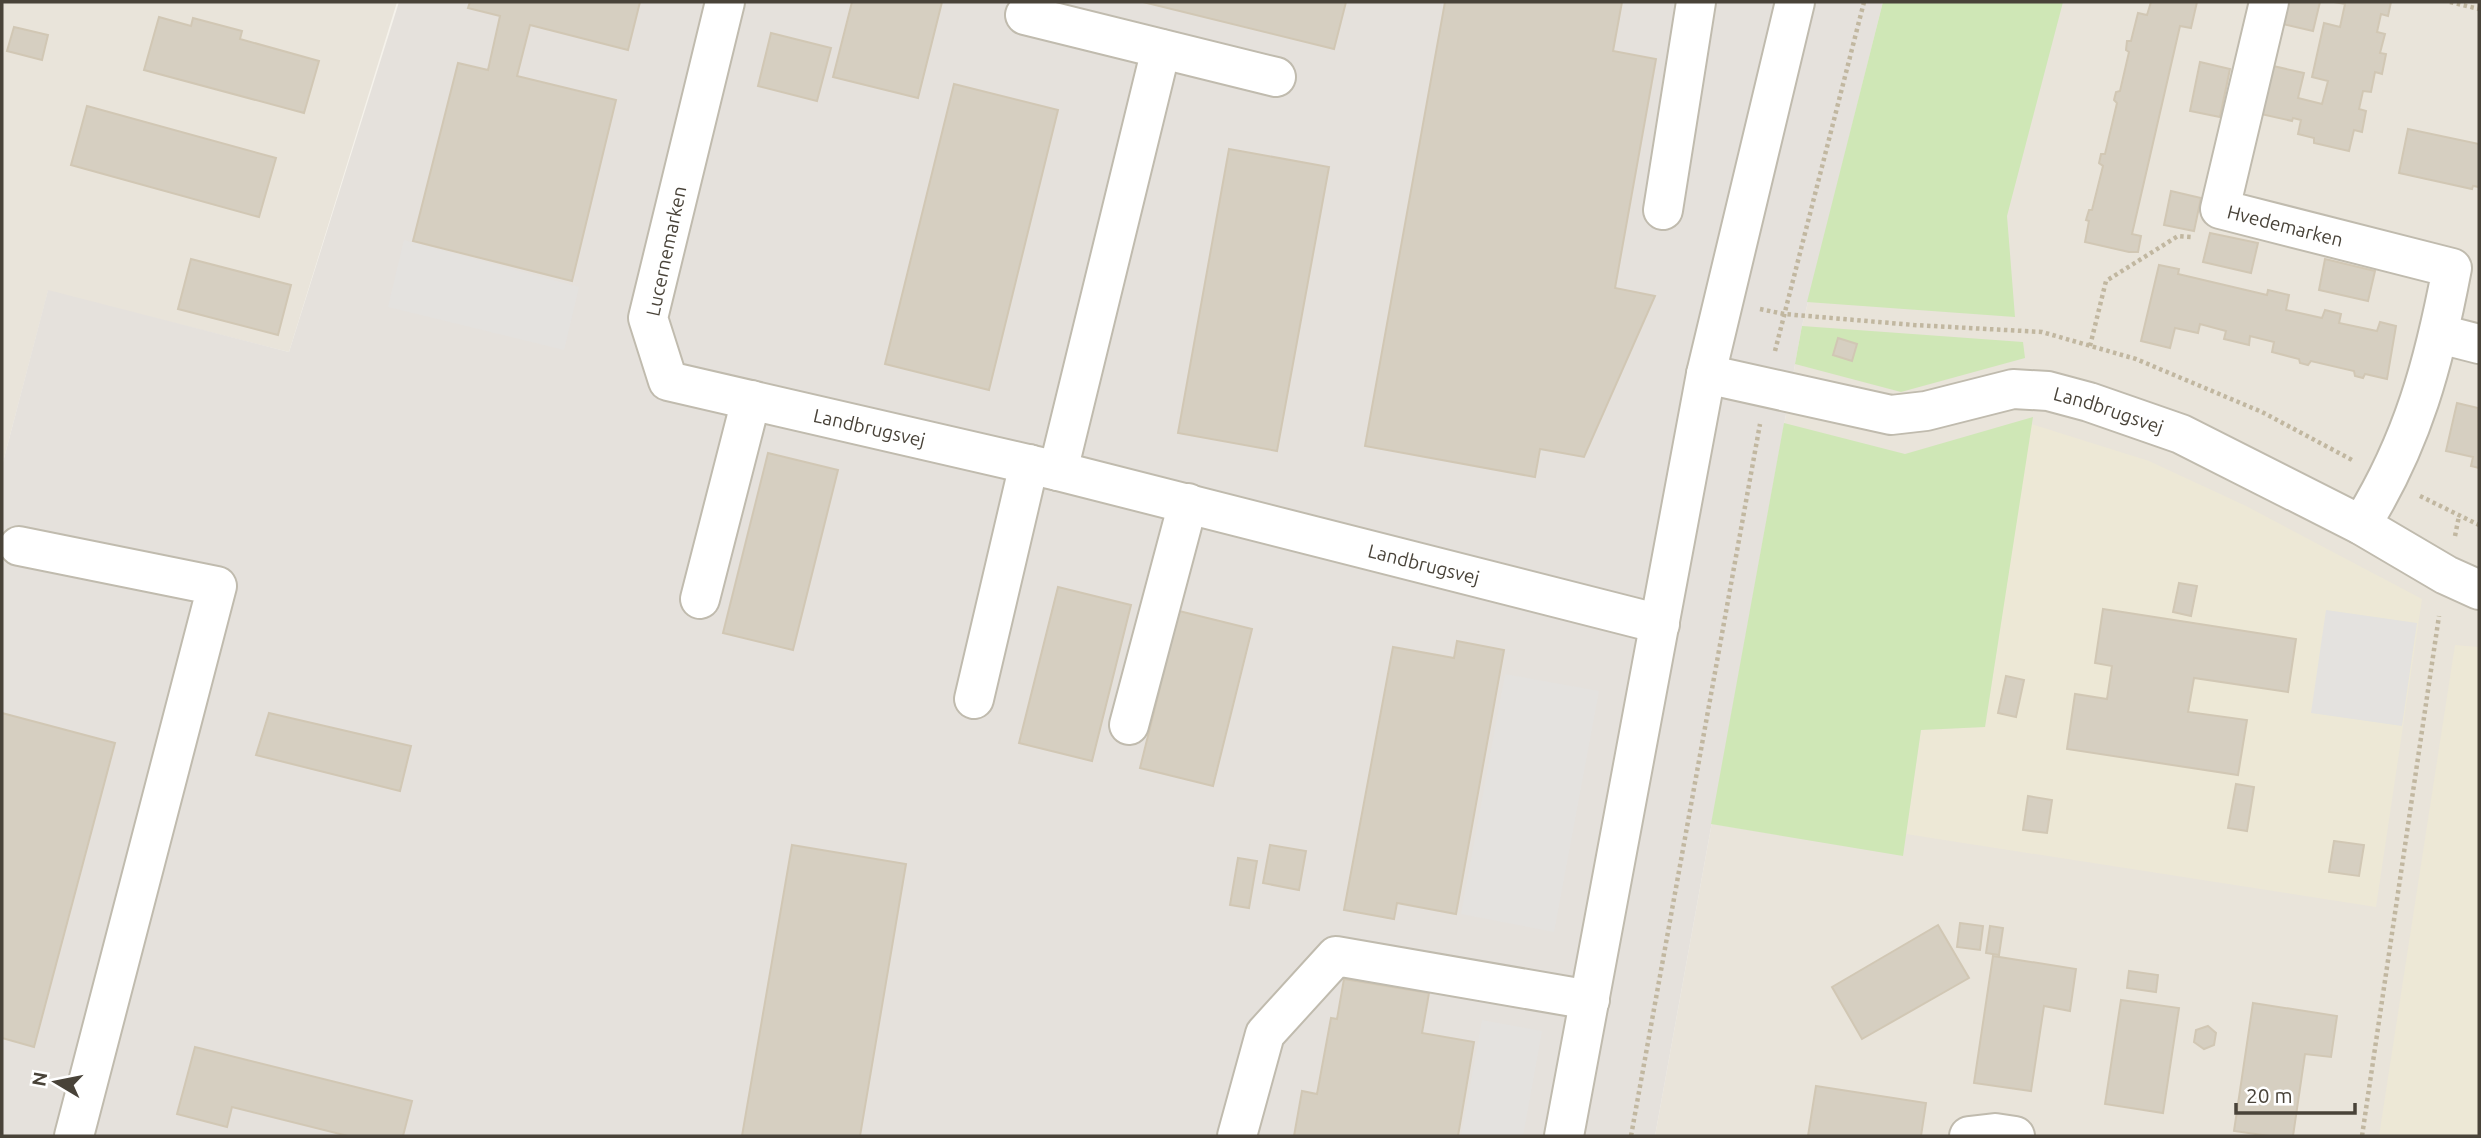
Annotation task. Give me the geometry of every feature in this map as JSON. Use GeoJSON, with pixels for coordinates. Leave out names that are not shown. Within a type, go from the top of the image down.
{"type":"FeatureCollection","features":[{"type":"Feature","properties":{"kind":"street","name":"Lucernemarken"},"geometry":{"type":"LineString","coordinates":[[725,2],[648,318],[668,381],[751,400]]}},
{"type":"Feature","properties":{"kind":"street"},"geometry":{"type":"LineString","coordinates":[[1663,210],[1696,2]]}},
{"type":"Feature","properties":{"kind":"street"},"geometry":{"type":"LineString","coordinates":[[1564,1136],[1706,374],[1795,2]]}},
{"type":"Feature","properties":{"kind":"street","name":"Hvedemarken"},"geometry":{"type":"LineString","coordinates":[[2269,2],[2220,209],[2452,268],[2440,334],[2417,412],[2389,479],[2361,525]]}},
{"type":"Feature","properties":{"kind":"street"},"geometry":{"type":"LineString","coordinates":[[1025,15],[1276,77]]}},
{"type":"Feature","properties":{"kind":"street"},"geometry":{"type":"LineString","coordinates":[[974,699],[1044,467],[1161,49]]}},
{"type":"Feature","properties":{"kind":"street"},"geometry":{"type":"LineString","coordinates":[[2440,334],[2479,344]]}},
{"type":"Feature","properties":{"kind":"street","name":"Landbrugsvej"},"geometry":{"type":"LineString","coordinates":[[1706,374],[1891,415],[1926,411],[2012,389],[2048,391],[2088,402],[2181,434],[2361,525],[2462,582]]}},
{"type":"Feature","properties":{"kind":"street","name":"Landbrugsvej"},"geometry":{"type":"LineString","coordinates":[[751,400],[1044,467],[1660,624]]}},
{"type":"Feature","properties":{"kind":"street"},"geometry":{"type":"LineString","coordinates":[[699,599],[751,400]]}},
{"type":"Feature","properties":{"kind":"street"},"geometry":{"type":"LineString","coordinates":[[1129,725],[1188,503]]}},
{"type":"Feature","properties":{"kind":"street"},"geometry":{"type":"LineString","coordinates":[[19,547],[217,586],[74,1136]]}},
{"type":"Feature","properties":{"kind":"street"},"geometry":{"type":"LineString","coordinates":[[1237,1136],[1265,1034],[1336,956],[1590,1000]]}},
{"type":"Feature","properties":{"kind":"street"},"geometry":{"type":"LineString","coordinates":[[1969,1136],[1995,1133],[2015,1136]]}},
{"type":"Feature","properties":{"kind":"path"},"geometry":{"type":"LineString","coordinates":[[1631,1136],[1767,388],[1864,2]]}},
{"type":"Feature","properties":{"kind":"path"},"geometry":{"type":"LineString","coordinates":[[2450,2],[2479,9]]}},
{"type":"Feature","properties":{"kind":"path"},"geometry":{"type":"LineString","coordinates":[[2090,346],[2106,281],[2178,236],[2200,237],[2220,209]]}},
{"type":"Feature","properties":{"kind":"path"},"geometry":{"type":"LineString","coordinates":[[1723,301],[1784,314],[2042,332],[2136,359],[2262,412],[2479,524]]}},
{"type":"Feature","properties":{"kind":"path"},"geometry":{"type":"LineString","coordinates":[[2362,1136],[2462,582]]}},
{"type":"Feature","properties":{"kind":"shaded area"},"geometry":{"type":"Polygon","coordinates":[[[2,2],[397,2],[289,352],[48,291],[2,466],[2,2]]]}},
{"type":"Feature","properties":{"kind":"shaded area"},"geometry":{"type":"Polygon","coordinates":[[[399,2],[1883,2],[1802,326],[1655,1136],[2,1136],[2,466],[48,290],[289,352],[399,2]]]}},
{"type":"Feature","properties":{"kind":"shaded area"},"geometry":{"type":"Polygon","coordinates":[[[1883,2],[2479,2],[2479,1136],[1655,1136],[1802,326],[1883,2]]]}},
{"type":"Feature","properties":{"kind":"shaded area"},"geometry":{"type":"Polygon","coordinates":[[[404,240],[579,287],[564,350],[388,307],[404,240]]]}},
{"type":"Feature","properties":{"kind":"shaded area"},"geometry":{"type":"Polygon","coordinates":[[[2031,424],[2149,461],[2246,506],[2422,599],[2376,907],[1906,834],[1921,730],[1985,727],[2031,424]]]}},
{"type":"Feature","properties":{"kind":"shaded area"},"geometry":{"type":"Polygon","coordinates":[[[2326,610],[2417,623],[2402,726],[2311,713],[2326,610]]]}},
{"type":"Feature","properties":{"kind":"shaded area"},"geometry":{"type":"Polygon","coordinates":[[[2455,645],[2479,647],[2479,1136],[2379,1136],[2455,645]]]}},
{"type":"Feature","properties":{"kind":"shaded area"},"geometry":{"type":"Polygon","coordinates":[[[1505,674],[1599,691],[1554,932],[1461,914],[1505,674]]]}},
{"type":"Feature","properties":{"kind":"shaded area"},"geometry":{"type":"Polygon","coordinates":[[[1482,1020],[1542,1031],[1523,1136],[1461,1136],[1482,1020]]]}},
{"type":"Feature","properties":{"kind":"green space"},"geometry":{"type":"Polygon","coordinates":[[[1883,2],[2063,2],[2007,216],[2015,317],[1807,302],[1883,2]]]}},
{"type":"Feature","properties":{"kind":"green space"},"geometry":{"type":"Polygon","coordinates":[[[1802,326],[2023,342],[2025,358],[1901,392],[1795,364],[1802,326]]]}},
{"type":"Feature","properties":{"kind":"green space"},"geometry":{"type":"Polygon","coordinates":[[[2033,417],[1985,727],[1921,730],[1903,856],[1711,824],[1784,423],[1905,454],[2033,417]]]}},
{"type":"Feature","properties":{"kind":"building"},"geometry":{"type":"Polygon","coordinates":[[[470,2],[640,2],[628,50],[530,25],[517,76],[616,100],[572,281],[413,241],[458,63],[488,70],[500,16],[468,8],[470,2]]]}},
{"type":"Feature","properties":{"kind":"building"},"geometry":{"type":"Polygon","coordinates":[[[852,2],[942,2],[918,98],[833,77],[852,2]]]}},
{"type":"Feature","properties":{"kind":"building"},"geometry":{"type":"Polygon","coordinates":[[[1143,2],[1346,2],[1334,49],[1143,2]]]}},
{"type":"Feature","properties":{"kind":"building"},"geometry":{"type":"Polygon","coordinates":[[[1445,2],[1622,2],[1613,51],[1656,59],[1615,288],[1655,296],[1584,457],[1540,449],[1535,477],[1365,446],[1445,2]]]}},
{"type":"Feature","properties":{"kind":"building"},"geometry":{"type":"Polygon","coordinates":[[[2151,2],[2197,2],[2191,28],[2180,26],[2132,234],[2141,236],[2138,252],[2129,252],[2085,242],[2089,221],[2086,220],[2089,210],[2092,210],[2103,166],[2099,163],[2101,154],[2105,154],[2117,103],[2114,100],[2116,92],[2120,91],[2129,52],[2126,50],[2127,41],[2131,41],[2138,13],[2147,15],[2151,2]]]}},
{"type":"Feature","properties":{"kind":"building"},"geometry":{"type":"Polygon","coordinates":[[[2288,2],[2320,2],[2313,31],[2283,24],[2288,2]]]}},
{"type":"Feature","properties":{"kind":"building"},"geometry":{"type":"Polygon","coordinates":[[[2334,2],[2391,2],[2388,16],[2381,14],[2377,32],[2385,34],[2380,53],[2386,54],[2382,74],[2375,72],[2371,92],[2363,91],[2359,109],[2366,111],[2362,132],[2354,130],[2349,151],[2314,143],[2314,138],[2298,134],[2301,120],[2293,118],[2292,121],[2261,114],[2273,66],[2304,73],[2298,98],[2322,104],[2328,81],[2312,77],[2324,23],[2340,27],[2345,4],[2334,2]]]}},
{"type":"Feature","properties":{"kind":"building"},"geometry":{"type":"Polygon","coordinates":[[[159,17],[191,26],[193,18],[242,31],[240,39],[319,61],[304,113],[144,70],[159,17]]]}},
{"type":"Feature","properties":{"kind":"building"},"geometry":{"type":"Polygon","coordinates":[[[14,27],[48,35],[42,60],[7,51],[14,27]]]}},
{"type":"Feature","properties":{"kind":"building"},"geometry":{"type":"Polygon","coordinates":[[[771,33],[831,48],[817,101],[758,86],[771,33]]]}},
{"type":"Feature","properties":{"kind":"building"},"geometry":{"type":"Polygon","coordinates":[[[2200,62],[2230,69],[2220,117],[2190,111],[2200,62]]]}},
{"type":"Feature","properties":{"kind":"building"},"geometry":{"type":"Polygon","coordinates":[[[954,84],[1058,110],[989,390],[885,364],[954,84]]]}},
{"type":"Feature","properties":{"kind":"building"},"geometry":{"type":"Polygon","coordinates":[[[87,106],[276,158],[259,217],[71,165],[87,106]]]}},
{"type":"Feature","properties":{"kind":"building"},"geometry":{"type":"Polygon","coordinates":[[[2408,129],[2479,144],[2479,187],[2473,186],[2472,189],[2399,173],[2408,129]]]}},
{"type":"Feature","properties":{"kind":"building"},"geometry":{"type":"Polygon","coordinates":[[[1229,149],[1329,167],[1277,451],[1178,433],[1229,149]]]}},
{"type":"Feature","properties":{"kind":"building"},"geometry":{"type":"Polygon","coordinates":[[[2171,191],[2201,198],[2194,231],[2164,225],[2171,191]]]}},
{"type":"Feature","properties":{"kind":"building"},"geometry":{"type":"Polygon","coordinates":[[[2210,233],[2258,243],[2251,273],[2203,262],[2210,233]]]}},
{"type":"Feature","properties":{"kind":"building"},"geometry":{"type":"Polygon","coordinates":[[[191,259],[291,285],[278,335],[178,309],[191,259]]]}},
{"type":"Feature","properties":{"kind":"building"},"geometry":{"type":"Polygon","coordinates":[[[2325,259],[2375,271],[2368,301],[2319,290],[2325,259]]]}},
{"type":"Feature","properties":{"kind":"building"},"geometry":{"type":"Polygon","coordinates":[[[2159,265],[2179,269],[2178,274],[2267,295],[2268,290],[2289,295],[2286,310],[2322,318],[2325,310],[2341,314],[2339,323],[2377,331],[2380,322],[2396,326],[2387,379],[2365,374],[2363,378],[2355,376],[2354,371],[2311,361],[2308,365],[2300,363],[2299,359],[2272,352],[2274,342],[2250,336],[2249,345],[2224,339],[2226,331],[2200,324],[2198,333],[2175,328],[2170,348],[2141,341],[2159,265]]]}},
{"type":"Feature","properties":{"kind":"building"},"geometry":{"type":"Polygon","coordinates":[[[1838,338],[1857,344],[1852,361],[1833,355],[1838,338]]]}},
{"type":"Feature","properties":{"kind":"building"},"geometry":{"type":"Polygon","coordinates":[[[2457,403],[2478,408],[2479,468],[2471,466],[2473,457],[2446,451],[2457,403]]]}},
{"type":"Feature","properties":{"kind":"building"},"geometry":{"type":"Polygon","coordinates":[[[768,453],[838,470],[793,650],[723,633],[768,453]]]}},
{"type":"Feature","properties":{"kind":"building"},"geometry":{"type":"Polygon","coordinates":[[[2179,583],[2197,586],[2191,616],[2173,612],[2179,583]]]}},
{"type":"Feature","properties":{"kind":"building"},"geometry":{"type":"Polygon","coordinates":[[[1058,587],[1131,605],[1092,761],[1019,743],[1058,587]]]}},
{"type":"Feature","properties":{"kind":"building"},"geometry":{"type":"Polygon","coordinates":[[[2103,609],[2296,639],[2288,692],[2194,678],[2188,712],[2247,720],[2238,775],[2067,749],[2075,694],[2107,699],[2112,666],[2095,663],[2103,609]]]}},
{"type":"Feature","properties":{"kind":"building"},"geometry":{"type":"Polygon","coordinates":[[[1179,611],[1252,629],[1213,786],[1140,768],[1179,611]]]}},
{"type":"Feature","properties":{"kind":"building"},"geometry":{"type":"Polygon","coordinates":[[[1457,641],[1504,650],[1456,914],[1397,903],[1394,919],[1344,910],[1393,647],[1454,658],[1457,641]]]}},
{"type":"Feature","properties":{"kind":"building"},"geometry":{"type":"Polygon","coordinates":[[[2006,676],[2024,680],[2016,717],[1998,713],[2006,676]]]}},
{"type":"Feature","properties":{"kind":"building"},"geometry":{"type":"Polygon","coordinates":[[[2,713],[115,743],[34,1047],[2,1038],[2,713]]]}},
{"type":"Feature","properties":{"kind":"building"},"geometry":{"type":"Polygon","coordinates":[[[269,713],[411,746],[400,791],[256,755],[269,713]]]}},
{"type":"Feature","properties":{"kind":"building"},"geometry":{"type":"Polygon","coordinates":[[[2236,784],[2254,787],[2247,831],[2228,828],[2236,784]]]}},
{"type":"Feature","properties":{"kind":"building"},"geometry":{"type":"Polygon","coordinates":[[[2028,796],[2052,800],[2047,833],[2023,830],[2028,796]]]}},
{"type":"Feature","properties":{"kind":"building"},"geometry":{"type":"Polygon","coordinates":[[[2334,841],[2364,845],[2359,876],[2329,872],[2334,841]]]}},
{"type":"Feature","properties":{"kind":"building"},"geometry":{"type":"Polygon","coordinates":[[[792,845],[906,864],[860,1136],[742,1136],[792,845]]]}},
{"type":"Feature","properties":{"kind":"building"},"geometry":{"type":"Polygon","coordinates":[[[1270,845],[1306,851],[1299,890],[1263,883],[1270,845]]]}},
{"type":"Feature","properties":{"kind":"building"},"geometry":{"type":"Polygon","coordinates":[[[1238,858],[1257,861],[1249,908],[1230,905],[1238,858]]]}},
{"type":"Feature","properties":{"kind":"building"},"geometry":{"type":"Polygon","coordinates":[[[1960,923],[1983,926],[1980,950],[1957,947],[1960,923]]]}},
{"type":"Feature","properties":{"kind":"building"},"geometry":{"type":"Polygon","coordinates":[[[1938,925],[1969,978],[1862,1039],[1832,987],[1938,925]]]}},
{"type":"Feature","properties":{"kind":"building"},"geometry":{"type":"Polygon","coordinates":[[[1990,926],[2003,928],[1999,955],[1986,953],[1990,926]]]}},
{"type":"Feature","properties":{"kind":"building"},"geometry":{"type":"Polygon","coordinates":[[[1993,956],[2076,969],[2070,1011],[2044,1006],[2031,1091],[1974,1083],[1993,956]]]}},
{"type":"Feature","properties":{"kind":"building"},"geometry":{"type":"Polygon","coordinates":[[[2129,971],[2158,975],[2156,992],[2127,988],[2129,971]]]}},
{"type":"Feature","properties":{"kind":"building"},"geometry":{"type":"Polygon","coordinates":[[[1344,979],[1429,993],[1422,1033],[1474,1042],[1458,1136],[1294,1136],[1302,1091],[1317,1094],[1331,1018],[1337,1019],[1344,979]]]}},
{"type":"Feature","properties":{"kind":"building"},"geometry":{"type":"Polygon","coordinates":[[[2121,1000],[2179,1008],[2163,1113],[2105,1104],[2121,1000]]]}},
{"type":"Feature","properties":{"kind":"building"},"geometry":{"type":"Polygon","coordinates":[[[2253,1003],[2337,1016],[2331,1057],[2305,1054],[2293,1136],[2234,1131],[2253,1003]]]}},
{"type":"Feature","properties":{"kind":"building"},"geometry":{"type":"Polygon","coordinates":[[[2208,1026],[2216,1033],[2214,1045],[2204,1049],[2194,1042],[2196,1030],[2208,1026]]]}},
{"type":"Feature","properties":{"kind":"building"},"geometry":{"type":"Polygon","coordinates":[[[195,1047],[412,1101],[403,1136],[348,1136],[232,1107],[227,1127],[177,1114],[195,1047]]]}},
{"type":"Feature","properties":{"kind":"building"},"geometry":{"type":"Polygon","coordinates":[[[1816,1086],[1926,1103],[1921,1136],[1808,1136],[1816,1086]]]}}]}
